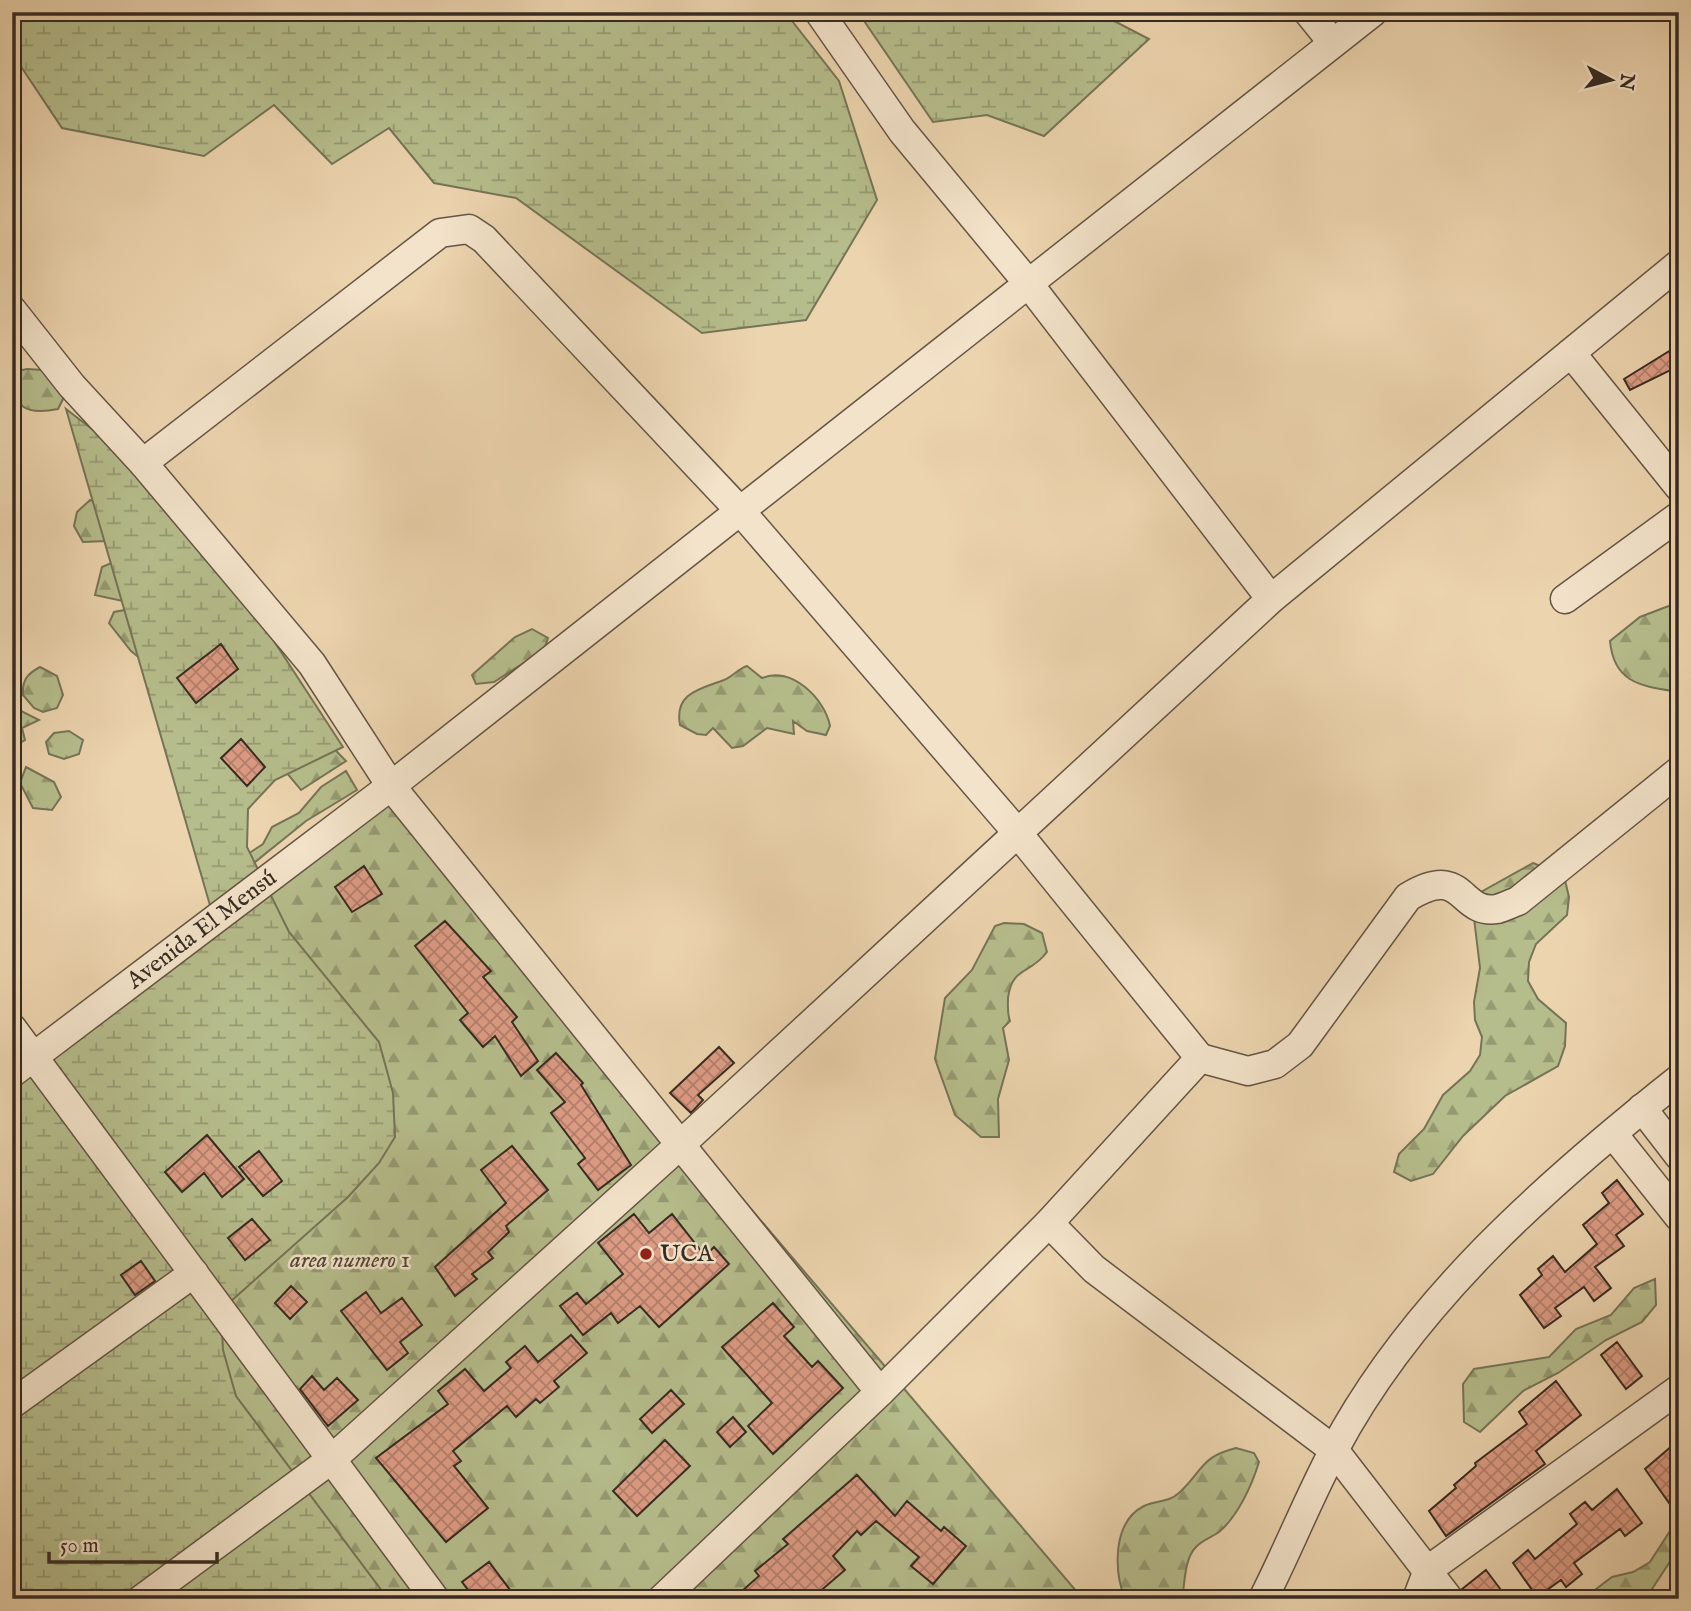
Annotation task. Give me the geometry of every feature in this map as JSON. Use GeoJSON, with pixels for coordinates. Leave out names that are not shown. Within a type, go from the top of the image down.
{"type":"FeatureCollection","features":[{"type":"Feature","properties":{"kind":"street"},"geometry":{"type":"LineString","coordinates":[[818,12],[902,131],[1028,283],[1271,599]]}},
{"type":"Feature","properties":{"kind":"street"},"geometry":{"type":"LineString","coordinates":[[1308,12],[1333,43]]}},
{"type":"Feature","properties":{"kind":"street","name":"Avenida El Mensú"},"geometry":{"type":"LineString","coordinates":[[23,1064],[391,786],[1373,12]]}},
{"type":"Feature","properties":{"kind":"street"},"geometry":{"type":"LineString","coordinates":[[143,463],[440,233],[469,229],[484,239],[740,510],[1016,831],[1200,1058],[1248,1071],[1275,1064],[1300,1045],[1408,897],[1430,884],[1448,885],[1479,906],[1496,909],[1518,901],[1679,771]]}},
{"type":"Feature","properties":{"kind":"street"},"geometry":{"type":"LineString","coordinates":[[142,1599],[332,1459],[681,1144],[1016,831],[1271,599],[1679,264]]}},
{"type":"Feature","properties":{"kind":"street"},"geometry":{"type":"LineString","coordinates":[[12,310],[72,386],[143,463],[312,664],[391,786],[880,1392]]}},
{"type":"Feature","properties":{"kind":"street"},"geometry":{"type":"LineString","coordinates":[[1571,353],[1679,487]]}},
{"type":"Feature","properties":{"kind":"street"},"geometry":{"type":"LineString","coordinates":[[1565,599],[1679,516]]}},
{"type":"Feature","properties":{"kind":"street"},"geometry":{"type":"LineString","coordinates":[[12,1028],[23,1064],[194,1273],[435,1599]]}},
{"type":"Feature","properties":{"kind":"street"},"geometry":{"type":"LineString","coordinates":[[662,1599],[880,1392],[1049,1223],[1200,1058]]}},
{"type":"Feature","properties":{"kind":"street"},"geometry":{"type":"LineString","coordinates":[[1262,1599],[1295,1536],[1334,1450],[1401,1345],[1490,1242],[1642,1108],[1679,1079]]}},
{"type":"Feature","properties":{"kind":"street"},"geometry":{"type":"LineString","coordinates":[[1642,1108],[1679,1156]]}},
{"type":"Feature","properties":{"kind":"street"},"geometry":{"type":"LineString","coordinates":[[1612,1134],[1679,1217]]}},
{"type":"Feature","properties":{"kind":"street"},"geometry":{"type":"LineString","coordinates":[[1049,1223],[1094,1269],[1334,1450],[1449,1599]]}},
{"type":"Feature","properties":{"kind":"street"},"geometry":{"type":"LineString","coordinates":[[12,1404],[194,1273]]}},
{"type":"Feature","properties":{"kind":"street"},"geometry":{"type":"LineString","coordinates":[[1417,1599],[1429,1570],[1679,1389]]}},
{"type":"Feature","properties":{"kind":"green space"},"geometry":{"type":"Polygon","coordinates":[[[12,12],[361,12],[372,20],[391,12],[785,12],[839,81],[877,200],[806,320],[702,333],[516,198],[434,183],[389,128],[332,164],[274,105],[204,156],[62,128],[12,53],[12,12]]]}},
{"type":"Feature","properties":{"kind":"green space"},"geometry":{"type":"Polygon","coordinates":[[[858,12],[1097,12],[1149,39],[1044,136],[987,115],[933,122],[858,12]]]}},
{"type":"Feature","properties":{"kind":"green space"},"geometry":{"type":"Polygon","coordinates":[[[43,370],[64,397],[58,409],[29,410],[18,401],[12,372],[43,370]]]}},
{"type":"Feature","properties":{"kind":"green space"},"geometry":{"type":"Polygon","coordinates":[[[66,409],[166,486],[242,592],[343,747],[275,780],[248,809],[247,847],[289,932],[379,1042],[393,1093],[395,1137],[379,1163],[348,1197],[221,1310],[223,1350],[236,1396],[388,1599],[12,1599],[12,1073],[214,919],[66,409]]]}},
{"type":"Feature","properties":{"kind":"green space"},"geometry":{"type":"Polygon","coordinates":[[[90,500],[104,502],[106,541],[83,542],[74,526],[77,512],[90,500]]]}},
{"type":"Feature","properties":{"kind":"green space"},"geometry":{"type":"Polygon","coordinates":[[[116,561],[127,602],[95,595],[102,567],[116,561]]]}},
{"type":"Feature","properties":{"kind":"green space"},"geometry":{"type":"Polygon","coordinates":[[[1679,602],[1679,692],[1653,688],[1632,680],[1617,666],[1610,641],[1640,617],[1679,602]]]}},
{"type":"Feature","properties":{"kind":"green space"},"geometry":{"type":"Polygon","coordinates":[[[125,610],[146,663],[131,651],[109,623],[114,612],[125,610]]]}},
{"type":"Feature","properties":{"kind":"green space"},"geometry":{"type":"Polygon","coordinates":[[[532,629],[548,638],[544,650],[494,682],[476,684],[472,675],[515,637],[532,629]]]}},
{"type":"Feature","properties":{"kind":"green space"},"geometry":{"type":"Polygon","coordinates":[[[747,666],[762,678],[784,676],[805,687],[827,716],[830,726],[826,735],[807,731],[793,721],[794,734],[767,728],[743,746],[732,748],[713,728],[706,735],[697,734],[680,725],[679,714],[685,699],[747,666]]]}},
{"type":"Feature","properties":{"kind":"green space"},"geometry":{"type":"Polygon","coordinates":[[[40,667],[57,676],[63,695],[57,708],[43,712],[34,708],[23,695],[26,678],[40,667]]]}},
{"type":"Feature","properties":{"kind":"green space"},"geometry":{"type":"Polygon","coordinates":[[[12,699],[19,710],[39,720],[22,728],[25,740],[13,747],[12,760],[12,699]]]}},
{"type":"Feature","properties":{"kind":"green space"},"geometry":{"type":"Polygon","coordinates":[[[288,701],[346,761],[301,790],[255,735],[288,701]]]}},
{"type":"Feature","properties":{"kind":"green space"},"geometry":{"type":"Polygon","coordinates":[[[69,731],[83,740],[79,754],[64,759],[49,754],[46,742],[54,733],[69,731]]]}},
{"type":"Feature","properties":{"kind":"green space"},"geometry":{"type":"Polygon","coordinates":[[[26,767],[54,782],[61,797],[52,810],[33,808],[20,783],[26,767]]]}},
{"type":"Feature","properties":{"kind":"green space"},"geometry":{"type":"Polygon","coordinates":[[[346,771],[357,790],[306,821],[229,883],[222,871],[263,844],[272,827],[299,813],[321,787],[346,771]]]}},
{"type":"Feature","properties":{"kind":"green space","name":"area numero 1"},"geometry":{"type":"Polygon","coordinates":[[[391,786],[1083,1599],[12,1599],[12,1073],[391,786]]]}},
{"type":"Feature","properties":{"kind":"green space"},"geometry":{"type":"Polygon","coordinates":[[[1533,863],[1564,876],[1569,897],[1567,915],[1536,944],[1529,962],[1528,981],[1538,999],[1566,1023],[1565,1046],[1558,1066],[1505,1096],[1463,1136],[1433,1174],[1411,1181],[1394,1172],[1399,1154],[1424,1129],[1443,1095],[1470,1071],[1480,1055],[1482,1037],[1475,1020],[1474,1002],[1480,968],[1473,910],[1481,892],[1533,863]]]}},
{"type":"Feature","properties":{"kind":"green space"},"geometry":{"type":"Polygon","coordinates":[[[1004,923],[1024,924],[1042,933],[1047,952],[1018,975],[1010,988],[1010,1021],[1003,1028],[1009,1060],[998,1099],[999,1137],[981,1137],[955,1115],[935,1059],[945,998],[972,970],[995,926],[1004,923]]]}},
{"type":"Feature","properties":{"kind":"green space"},"geometry":{"type":"Polygon","coordinates":[[[1655,1279],[1656,1305],[1642,1322],[1606,1340],[1558,1373],[1523,1391],[1480,1432],[1464,1422],[1463,1384],[1474,1369],[1549,1357],[1576,1329],[1611,1315],[1634,1288],[1655,1279]]]}},
{"type":"Feature","properties":{"kind":"green space"},"geometry":{"type":"Polygon","coordinates":[[[1236,1448],[1254,1453],[1259,1462],[1256,1471],[1244,1500],[1232,1518],[1219,1532],[1201,1542],[1192,1552],[1187,1565],[1182,1599],[1125,1599],[1119,1575],[1118,1548],[1126,1523],[1144,1506],[1175,1496],[1208,1460],[1236,1448]]]}},
{"type":"Feature","properties":{"kind":"green space"},"geometry":{"type":"Polygon","coordinates":[[[1679,1525],[1679,1548],[1648,1595],[1642,1599],[1583,1599],[1612,1577],[1633,1572],[1650,1562],[1670,1531],[1679,1525]]]}},
{"type":"Feature","properties":{"kind":"building"},"geometry":{"type":"Polygon","coordinates":[[[1679,345],[1679,366],[1630,390],[1624,379],[1679,345]]]}},
{"type":"Feature","properties":{"kind":"building"},"geometry":{"type":"Polygon","coordinates":[[[221,644],[238,669],[196,703],[177,678],[221,644]]]}},
{"type":"Feature","properties":{"kind":"building"},"geometry":{"type":"Polygon","coordinates":[[[241,739],[265,767],[247,786],[221,758],[241,739]]]}},
{"type":"Feature","properties":{"kind":"building"},"geometry":{"type":"Polygon","coordinates":[[[364,866],[382,894],[352,912],[335,887],[364,866]]]}},
{"type":"Feature","properties":{"kind":"building"},"geometry":{"type":"Polygon","coordinates":[[[445,921],[491,971],[483,977],[517,1017],[512,1022],[538,1061],[521,1076],[495,1036],[483,1047],[460,1020],[468,1013],[415,946],[445,921]]]}},
{"type":"Feature","properties":{"kind":"building"},"geometry":{"type":"Polygon","coordinates":[[[719,1047],[734,1063],[698,1095],[703,1100],[691,1113],[670,1093],[719,1047]]]}},
{"type":"Feature","properties":{"kind":"building"},"geometry":{"type":"Polygon","coordinates":[[[556,1053],[583,1083],[581,1085],[631,1165],[598,1190],[578,1164],[585,1158],[551,1113],[565,1102],[537,1070],[556,1053]]]}},
{"type":"Feature","properties":{"kind":"building"},"geometry":{"type":"Polygon","coordinates":[[[207,1135],[244,1179],[222,1197],[204,1173],[182,1192],[165,1172],[207,1135]]]}},
{"type":"Feature","properties":{"kind":"building"},"geometry":{"type":"Polygon","coordinates":[[[512,1146],[548,1190],[506,1226],[509,1232],[488,1252],[493,1258],[472,1274],[477,1279],[455,1296],[435,1267],[506,1203],[481,1170],[512,1146]]]}},
{"type":"Feature","properties":{"kind":"building"},"geometry":{"type":"Polygon","coordinates":[[[259,1151],[282,1181],[263,1196],[239,1167],[259,1151]]]}},
{"type":"Feature","properties":{"kind":"building"},"geometry":{"type":"Polygon","coordinates":[[[1617,1180],[1643,1214],[1616,1235],[1624,1246],[1595,1267],[1611,1288],[1594,1301],[1584,1287],[1555,1308],[1561,1316],[1544,1328],[1520,1295],[1542,1275],[1538,1269],[1553,1256],[1565,1272],[1597,1244],[1583,1225],[1609,1203],[1602,1193],[1617,1180]]]}},
{"type":"Feature","properties":{"kind":"building"},"geometry":{"type":"Polygon","coordinates":[[[634,1214],[649,1233],[672,1214],[705,1256],[714,1247],[729,1264],[659,1327],[640,1306],[618,1323],[611,1313],[583,1335],[560,1306],[577,1293],[586,1304],[623,1274],[598,1243],[634,1214]]]}},
{"type":"Feature","properties":{"kind":"building"},"geometry":{"type":"Polygon","coordinates":[[[252,1219],[270,1240],[245,1260],[228,1238],[252,1219]]]}},
{"type":"Feature","properties":{"kind":"building"},"geometry":{"type":"Polygon","coordinates":[[[141,1261],[155,1281],[135,1295],[121,1275],[141,1261]]]}},
{"type":"Feature","properties":{"kind":"building"},"geometry":{"type":"Polygon","coordinates":[[[291,1286],[307,1302],[290,1319],[275,1303],[291,1286]]]}},
{"type":"Feature","properties":{"kind":"building"},"geometry":{"type":"Polygon","coordinates":[[[366,1292],[381,1313],[402,1298],[422,1325],[400,1342],[408,1353],[387,1370],[341,1311],[366,1292]]]}},
{"type":"Feature","properties":{"kind":"building"},"geometry":{"type":"Polygon","coordinates":[[[773,1303],[794,1327],[784,1336],[812,1367],[818,1361],[843,1388],[773,1454],[748,1426],[772,1403],[722,1347],[773,1303]]]}},
{"type":"Feature","properties":{"kind":"building"},"geometry":{"type":"Polygon","coordinates":[[[571,1335],[587,1353],[554,1381],[559,1387],[540,1403],[536,1399],[516,1417],[507,1406],[453,1451],[461,1461],[454,1466],[488,1508],[446,1542],[376,1458],[448,1404],[438,1391],[465,1369],[484,1391],[511,1368],[506,1362],[525,1346],[538,1362],[571,1335]]]}},
{"type":"Feature","properties":{"kind":"building"},"geometry":{"type":"Polygon","coordinates":[[[1617,1342],[1642,1376],[1626,1389],[1601,1355],[1617,1342]]]}},
{"type":"Feature","properties":{"kind":"building"},"geometry":{"type":"Polygon","coordinates":[[[312,1376],[324,1390],[337,1378],[358,1400],[328,1426],[300,1389],[312,1376]]]}},
{"type":"Feature","properties":{"kind":"building"},"geometry":{"type":"Polygon","coordinates":[[[1556,1381],[1581,1415],[1536,1451],[1545,1464],[1446,1536],[1429,1511],[1456,1488],[1454,1485],[1476,1466],[1475,1463],[1527,1424],[1519,1412],[1556,1381]]]}},
{"type":"Feature","properties":{"kind":"building"},"geometry":{"type":"Polygon","coordinates":[[[671,1390],[684,1404],[652,1433],[640,1419],[671,1390]]]}},
{"type":"Feature","properties":{"kind":"building"},"geometry":{"type":"Polygon","coordinates":[[[733,1417],[746,1432],[730,1447],[717,1432],[733,1417]]]}},
{"type":"Feature","properties":{"kind":"building"},"geometry":{"type":"Polygon","coordinates":[[[665,1440],[690,1466],[637,1516],[613,1491],[665,1440]]]}},
{"type":"Feature","properties":{"kind":"building"},"geometry":{"type":"Polygon","coordinates":[[[1679,1440],[1679,1517],[1645,1469],[1679,1440]]]}},
{"type":"Feature","properties":{"kind":"building"},"geometry":{"type":"Polygon","coordinates":[[[857,1475],[895,1516],[907,1501],[941,1531],[944,1527],[966,1546],[933,1584],[911,1566],[919,1557],[876,1521],[861,1535],[857,1531],[833,1556],[845,1570],[811,1599],[733,1599],[759,1576],[755,1571],[788,1544],[783,1539],[857,1475]]]}},
{"type":"Feature","properties":{"kind":"building"},"geometry":{"type":"Polygon","coordinates":[[[1617,1489],[1642,1523],[1625,1536],[1620,1529],[1574,1563],[1582,1574],[1566,1587],[1561,1580],[1537,1597],[1513,1563],[1528,1550],[1535,1559],[1577,1524],[1570,1514],[1585,1502],[1592,1510],[1617,1489]]]}},
{"type":"Feature","properties":{"kind":"building"},"geometry":{"type":"Polygon","coordinates":[[[489,1562],[517,1599],[475,1599],[462,1582],[489,1562]]]}},
{"type":"Feature","properties":{"kind":"building"},"geometry":{"type":"Polygon","coordinates":[[[1486,1570],[1501,1590],[1490,1599],[1465,1599],[1462,1589],[1486,1570]]]}},
{"type":"Feature","properties":{"kind":"place","name":"UCA"},"geometry":{"type":"Point","coordinates":[646,1254]}}]}
